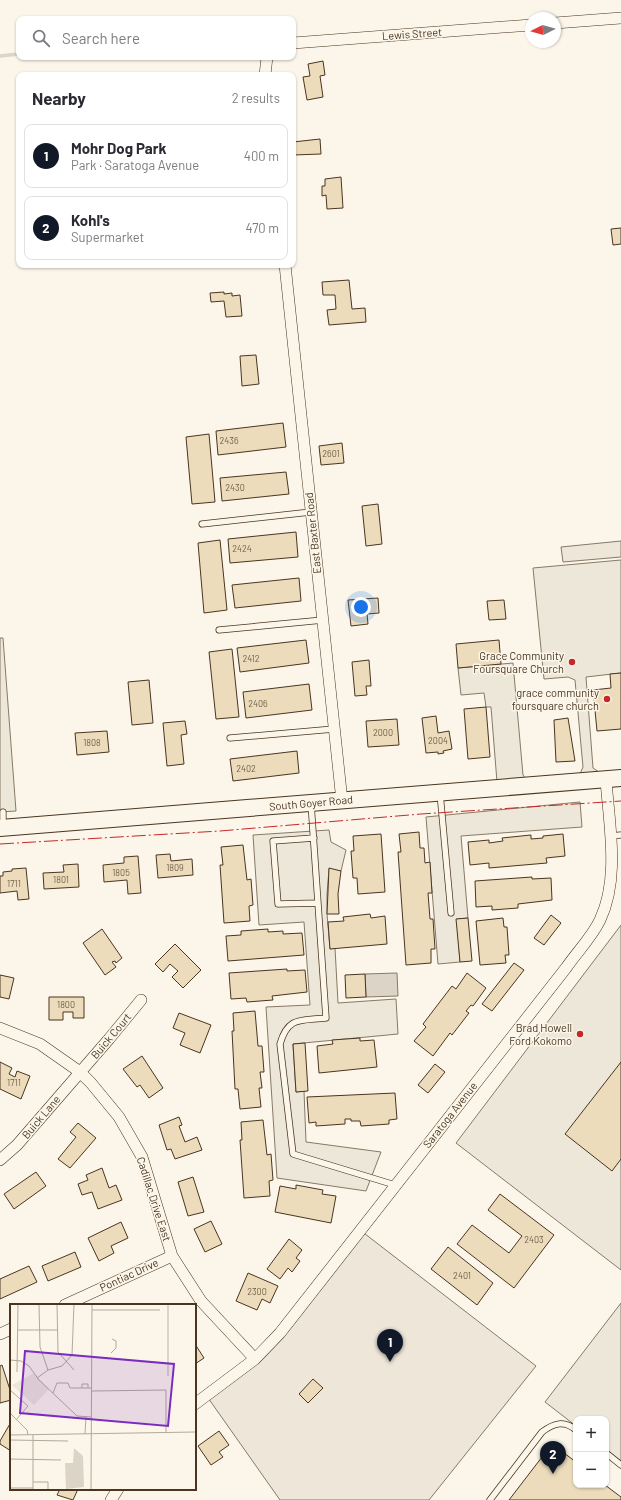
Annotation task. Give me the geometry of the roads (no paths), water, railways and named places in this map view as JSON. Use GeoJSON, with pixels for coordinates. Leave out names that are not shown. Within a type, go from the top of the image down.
{"type":"FeatureCollection","features":[{"type":"Feature","properties":{"kind":"street"},"geometry":{"type":"LineString","coordinates":[[561,23],[621,18]]}},
{"type":"Feature","properties":{"kind":"street","name":"Lewis Street"},"geometry":{"type":"LineString","coordinates":[[296,43],[525,25]]}},
{"type":"Feature","properties":{"kind":"street"},"geometry":{"type":"LineString","coordinates":[[264,72],[266,60]]}},
{"type":"Feature","properties":{"kind":"street","name":"East Baxter Road"},"geometry":{"type":"LineString","coordinates":[[285,268],[342,801]]}},
{"type":"Feature","properties":{"kind":"street","name":"South Goyer Road"},"geometry":{"type":"LineString","coordinates":[[2,822],[342,801],[614,779]]}},
{"type":"Feature","properties":{"kind":"street","name":"Saratoga Avenue"},"geometry":{"type":"LineString","coordinates":[[196,1403],[255,1359],[280,1333],[566,968],[600,920],[612,875],[609,836],[614,779]]}},
{"type":"Feature","properties":{"kind":"street","name":"Buick Court"},"geometry":{"type":"LineString","coordinates":[[80,1072],[141,1000]]}},
{"type":"Feature","properties":{"kind":"street","name":"Cadillac Drive East"},"geometry":{"type":"LineString","coordinates":[[0,1028],[40,1044],[80,1072],[119,1117],[142,1157],[172,1256],[201,1301],[255,1359]]}},
{"type":"Feature","properties":{"kind":"street","name":"Buick Lane"},"geometry":{"type":"LineString","coordinates":[[0,1160],[17,1145],[80,1072]]}},
{"type":"Feature","properties":{"kind":"street","name":"Pontiac Drive"},"geometry":{"type":"LineString","coordinates":[[67,1304],[172,1256]]}},
{"type":"Feature","properties":{"kind":"street"},"geometry":{"type":"LineString","coordinates":[[0,1334],[10,1329]]}},
{"type":"Feature","properties":{"kind":"street"},"geometry":{"type":"LineString","coordinates":[[112,1500],[117,1490]]}},
{"type":"Feature","properties":{"kind":"lane"},"geometry":{"type":"LineString","coordinates":[[202,524],[311,512]]}},
{"type":"Feature","properties":{"kind":"lane"},"geometry":{"type":"LineString","coordinates":[[219,630],[323,620]]}},
{"type":"Feature","properties":{"kind":"lane"},"geometry":{"type":"LineString","coordinates":[[230,738],[334,729]]}},
{"type":"Feature","properties":{"kind":"lane"},"geometry":{"type":"LineString","coordinates":[[440,793],[451,913]]}},
{"type":"Feature","properties":{"kind":"lane"},"geometry":{"type":"LineString","coordinates":[[311,803],[326,1018],[295,1021],[284,1030],[280,1044],[293,1154],[395,1185]]}},
{"type":"Feature","properties":{"kind":"lane"},"geometry":{"type":"LineString","coordinates":[[609,836],[621,835]]}},
{"type":"Feature","properties":{"kind":"lane"},"geometry":{"type":"LineString","coordinates":[[314,838],[273,841],[278,904],[318,903]]}},
{"type":"Feature","properties":{"kind":"lane"},"geometry":{"type":"LineString","coordinates":[[490,1500],[542,1432],[551,1426],[560,1423],[569,1424],[573,1427]]}},
{"type":"Feature","properties":{"kind":"lane"},"geometry":{"type":"LineString","coordinates":[[609,1455],[621,1465]]}},
{"type":"Feature","properties":{"kind":"waterway"},"geometry":{"type":"LineString","coordinates":[[0,56],[16,54]]}},
{"type":"Feature","properties":{"kind":"place","name":"Grace Community Foursquare Church"},"geometry":{"type":"Point","coordinates":[572,662]}},
{"type":"Feature","properties":{"kind":"place","name":"grace community foursquare church"},"geometry":{"type":"Point","coordinates":[607,699]}},
{"type":"Feature","properties":{"kind":"place","name":"Brad Howell Ford Kokomo"},"geometry":{"type":"Point","coordinates":[580,1034]}},
{"type":"Feature","properties":{"kind":"place","name":"Mohr Dog Park"},"geometry":{"type":"Point","coordinates":[390,1362]}},
{"type":"Feature","properties":{"kind":"place","name":"Kohl's"},"geometry":{"type":"Point","coordinates":[553,1474]}}]}
